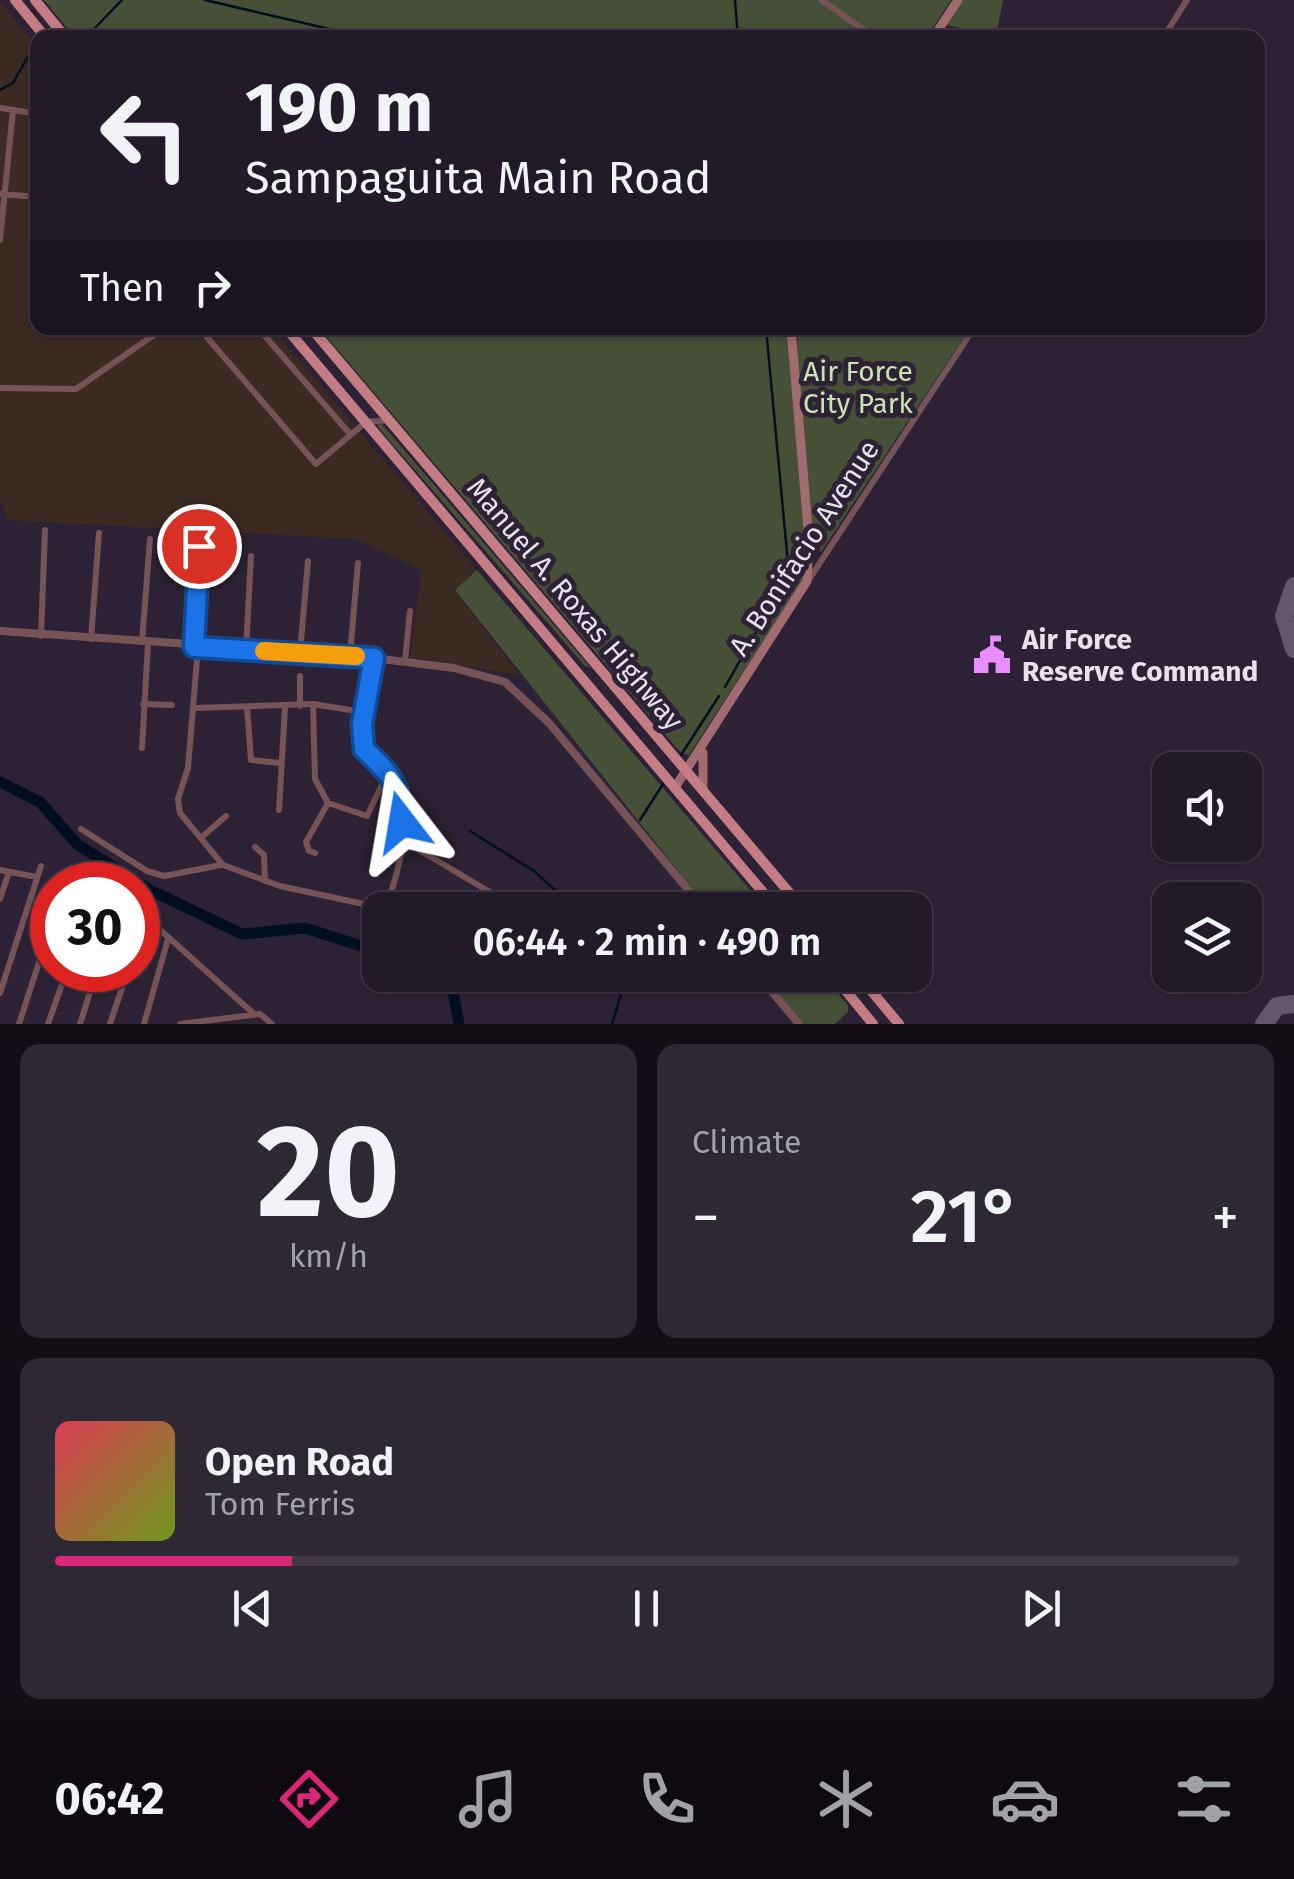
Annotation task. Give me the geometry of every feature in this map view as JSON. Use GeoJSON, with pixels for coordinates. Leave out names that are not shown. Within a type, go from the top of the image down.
{"type":"FeatureCollection","features":[{"type":"Feature","properties":{"kind":"main road"},"geometry":{"type":"LineString","coordinates":[[35,0],[59,30]]}},
{"type":"Feature","properties":{"kind":"main road"},"geometry":{"type":"LineString","coordinates":[[938,30],[958,0]]}},
{"type":"Feature","properties":{"kind":"main road"},"geometry":{"type":"LineString","coordinates":[[16,1],[40,30]]}},
{"type":"Feature","properties":{"kind":"main road","name":"Manuel A. Roxas Highway"},"geometry":{"type":"LineString","coordinates":[[292,335],[763,892]]}},
{"type":"Feature","properties":{"kind":"main road","name":"Manuel A. Roxas Highway"},"geometry":{"type":"LineString","coordinates":[[317,335],[789,892]]}},
{"type":"Feature","properties":{"kind":"main road"},"geometry":{"type":"LineString","coordinates":[[791,335],[809,541],[807,581]]}},
{"type":"Feature","properties":{"kind":"main road","name":"A. Bonifacio Avenue"},"geometry":{"type":"LineString","coordinates":[[676,786],[807,581]]}},
{"type":"Feature","properties":{"kind":"main road"},"geometry":{"type":"LineString","coordinates":[[586,679],[599,666]]}},
{"type":"Feature","properties":{"kind":"main road","name":"A. Bonifacio Avenue"},"geometry":{"type":"LineString","coordinates":[[703,789],[700,766],[705,744]]}},
{"type":"Feature","properties":{"kind":"main road"},"geometry":{"type":"LineString","coordinates":[[736,859],[750,846]]}},
{"type":"Feature","properties":{"kind":"main road"},"geometry":{"type":"LineString","coordinates":[[847,992],[874,1024]]}},
{"type":"Feature","properties":{"kind":"main road"},"geometry":{"type":"LineString","coordinates":[[872,992],[899,1024]]}},
{"type":"Feature","properties":{"kind":"street"},"geometry":{"type":"LineString","coordinates":[[822,0],[865,30]]}},
{"type":"Feature","properties":{"kind":"street"},"geometry":{"type":"LineString","coordinates":[[1168,30],[1187,0]]}},
{"type":"Feature","properties":{"kind":"street"},"geometry":{"type":"LineString","coordinates":[[0,108],[30,113]]}},
{"type":"Feature","properties":{"kind":"street"},"geometry":{"type":"LineString","coordinates":[[0,240],[1,194],[13,110]]}},
{"type":"Feature","properties":{"kind":"street"},"geometry":{"type":"LineString","coordinates":[[1,194],[30,196]]}},
{"type":"Feature","properties":{"kind":"street"},"geometry":{"type":"LineString","coordinates":[[0,388],[76,390],[154,335]]}},
{"type":"Feature","properties":{"kind":"street"},"geometry":{"type":"LineString","coordinates":[[205,335],[316,464],[366,422],[390,420]]}},
{"type":"Feature","properties":{"kind":"street"},"geometry":{"type":"LineString","coordinates":[[264,335],[350,434]]}},
{"type":"Feature","properties":{"kind":"street","name":"A. Bonifacio Avenue"},"geometry":{"type":"LineString","coordinates":[[807,581],[816,574],[970,335]]}},
{"type":"Feature","properties":{"kind":"street"},"geometry":{"type":"LineString","coordinates":[[41,636],[46,530]]}},
{"type":"Feature","properties":{"kind":"street"},"geometry":{"type":"LineString","coordinates":[[91,640],[99,534]]}},
{"type":"Feature","properties":{"kind":"street"},"geometry":{"type":"LineString","coordinates":[[142,748],[150,539]]}},
{"type":"Feature","properties":{"kind":"street"},"geometry":{"type":"LineString","coordinates":[[199,546],[194,708],[188,768],[177,806],[222,865]]}},
{"type":"Feature","properties":{"kind":"street"},"geometry":{"type":"LineString","coordinates":[[246,650],[251,556]]}},
{"type":"Feature","properties":{"kind":"street"},"geometry":{"type":"LineString","coordinates":[[300,652],[308,561]]}},
{"type":"Feature","properties":{"kind":"street"},"geometry":{"type":"LineString","coordinates":[[350,655],[358,563]]}},
{"type":"Feature","properties":{"kind":"street"},"geometry":{"type":"LineString","coordinates":[[405,662],[410,610]]}},
{"type":"Feature","properties":{"kind":"street"},"geometry":{"type":"LineString","coordinates":[[0,631],[350,655],[480,673],[505,682],[549,723],[690,892]]}},
{"type":"Feature","properties":{"kind":"street"},"geometry":{"type":"LineString","coordinates":[[374,658],[364,712],[364,749],[388,771],[402,799],[404,842],[392,892]]}},
{"type":"Feature","properties":{"kind":"street"},"geometry":{"type":"LineString","coordinates":[[300,676],[300,706]]}},
{"type":"Feature","properties":{"kind":"street"},"geometry":{"type":"LineString","coordinates":[[142,704],[172,705]]}},
{"type":"Feature","properties":{"kind":"street"},"geometry":{"type":"LineString","coordinates":[[194,708],[285,708],[313,704],[364,712]]}},
{"type":"Feature","properties":{"kind":"street"},"geometry":{"type":"LineString","coordinates":[[313,704],[315,779],[328,804],[367,816],[388,771]]}},
{"type":"Feature","properties":{"kind":"street"},"geometry":{"type":"LineString","coordinates":[[246,707],[251,760],[280,763]]}},
{"type":"Feature","properties":{"kind":"street"},"geometry":{"type":"LineString","coordinates":[[279,810],[285,708]]}},
{"type":"Feature","properties":{"kind":"street"},"geometry":{"type":"LineString","coordinates":[[315,853],[309,851],[306,842],[328,804]]}},
{"type":"Feature","properties":{"kind":"street"},"geometry":{"type":"LineString","coordinates":[[202,837],[226,816]]}},
{"type":"Feature","properties":{"kind":"street"},"geometry":{"type":"LineString","coordinates":[[80,828],[147,871],[164,876],[172,878],[190,867],[222,865],[265,881],[362,903]]}},
{"type":"Feature","properties":{"kind":"street"},"geometry":{"type":"LineString","coordinates":[[404,842],[490,892]]}},
{"type":"Feature","properties":{"kind":"street"},"geometry":{"type":"LineString","coordinates":[[255,847],[264,855],[265,881]]}},
{"type":"Feature","properties":{"kind":"street"},"geometry":{"type":"LineString","coordinates":[[0,870],[30,876]]}},
{"type":"Feature","properties":{"kind":"street"},"geometry":{"type":"LineString","coordinates":[[0,899],[9,872]]}},
{"type":"Feature","properties":{"kind":"street"},"geometry":{"type":"LineString","coordinates":[[0,993],[4,965],[30,898]]}},
{"type":"Feature","properties":{"kind":"street"},"geometry":{"type":"LineString","coordinates":[[160,931],[272,1024]]}},
{"type":"Feature","properties":{"kind":"street"},"geometry":{"type":"LineString","coordinates":[[144,1024],[168,938]]}},
{"type":"Feature","properties":{"kind":"street"},"geometry":{"type":"LineString","coordinates":[[18,1024],[30,988]]}},
{"type":"Feature","properties":{"kind":"street"},"geometry":{"type":"LineString","coordinates":[[48,1024],[60,992]]}},
{"type":"Feature","properties":{"kind":"street"},"geometry":{"type":"LineString","coordinates":[[80,1024],[90,992]]}},
{"type":"Feature","properties":{"kind":"street"},"geometry":{"type":"LineString","coordinates":[[110,1024],[121,992]]}},
{"type":"Feature","properties":{"kind":"street"},"geometry":{"type":"LineString","coordinates":[[772,992],[798,1024]]}},
{"type":"Feature","properties":{"kind":"street"},"geometry":{"type":"LineString","coordinates":[[180,1024],[255,1013]]}},
{"type":"Feature","properties":{"kind":"street"},"geometry":{"type":"LineString","coordinates":[[205,1024],[255,1013]]}},
{"type":"Feature","properties":{"kind":"shaded area"},"geometry":{"type":"Polygon","coordinates":[[[0,1],[30,39],[30,335],[278,335],[477,570],[455,591],[519,675],[410,657],[422,571],[356,539],[8,520],[0,499],[0,1]]]}},
{"type":"Feature","properties":{"kind":"green space"},"geometry":{"type":"Polygon","coordinates":[[[44,0],[951,0],[931,30],[68,30],[44,0]]]}},
{"type":"Feature","properties":{"kind":"green space"},"geometry":{"type":"Polygon","coordinates":[[[963,0],[1003,0],[997,30],[947,25],[963,0]]]}},
{"type":"Feature","properties":{"kind":"green space"},"geometry":{"type":"Polygon","coordinates":[[[325,335],[788,335],[805,534],[803,580],[689,755],[681,753],[325,335]]]}},
{"type":"Feature","properties":{"kind":"green space","name":"Air Force City Park"},"geometry":{"type":"Polygon","coordinates":[[[797,335],[965,335],[821,552],[814,544],[799,431],[797,335]]]}},
{"type":"Feature","properties":{"kind":"green space"},"geometry":{"type":"Polygon","coordinates":[[[381,423],[591,668],[585,666],[388,439],[377,425],[381,423]]]}},
{"type":"Feature","properties":{"kind":"green space"},"geometry":{"type":"Polygon","coordinates":[[[477,570],[752,892],[695,892],[455,590],[477,570]]]}},
{"type":"Feature","properties":{"kind":"green space"},"geometry":{"type":"Polygon","coordinates":[[[777,992],[837,992],[848,1005],[848,1012],[835,1024],[804,1024],[777,992]]]}},
{"type":"Feature","properties":{"kind":"waterway"},"geometry":{"type":"LineString","coordinates":[[93,30],[122,0]]}},
{"type":"Feature","properties":{"kind":"waterway"},"geometry":{"type":"LineString","coordinates":[[205,0],[334,30]]}},
{"type":"Feature","properties":{"kind":"waterway"},"geometry":{"type":"LineString","coordinates":[[735,0],[737,30]]}},
{"type":"Feature","properties":{"kind":"waterway"},"geometry":{"type":"LineString","coordinates":[[0,90],[13,83],[30,53]]}},
{"type":"Feature","properties":{"kind":"waterway"},"geometry":{"type":"LineString","coordinates":[[725,687],[789,574],[767,335]]}},
{"type":"Feature","properties":{"kind":"waterway"},"geometry":{"type":"LineString","coordinates":[[681,755],[719,696]]}},
{"type":"Feature","properties":{"kind":"waterway"},"geometry":{"type":"LineString","coordinates":[[0,782],[40,802],[77,844],[148,889],[242,934],[305,928],[362,946]]}},
{"type":"Feature","properties":{"kind":"waterway"},"geometry":{"type":"LineString","coordinates":[[640,820],[663,784]]}},
{"type":"Feature","properties":{"kind":"waterway"},"geometry":{"type":"LineString","coordinates":[[470,831],[534,871],[557,892]]}},
{"type":"Feature","properties":{"kind":"waterway"},"geometry":{"type":"LineString","coordinates":[[453,992],[459,1024]]}},
{"type":"Feature","properties":{"kind":"waterway"},"geometry":{"type":"LineString","coordinates":[[612,1024],[622,992]]}},
{"type":"Feature","properties":{"kind":"taxiway"},"geometry":{"type":"LineString","coordinates":[[1294,586],[1284,616],[1294,649]]}},
{"type":"Feature","properties":{"kind":"taxiway"},"geometry":{"type":"LineString","coordinates":[[1264,1024],[1277,1006],[1294,1004]]}},
{"type":"Feature","properties":{"kind":"slow traffic"},"geometry":{"type":"LineString","coordinates":[[264,651],[356,656]]}},
{"type":"Feature","properties":{"kind":"place","name":"Air Force Reserve Command"},"geometry":{"type":"Point","coordinates":[992,655]}},
{"type":"Feature","properties":{"kind":"route"},"geometry":{"type":"LineString","coordinates":[[199,546],[194,647],[374,658],[362,740],[364,749],[384,765],[402,799],[402,822]]}}]}
